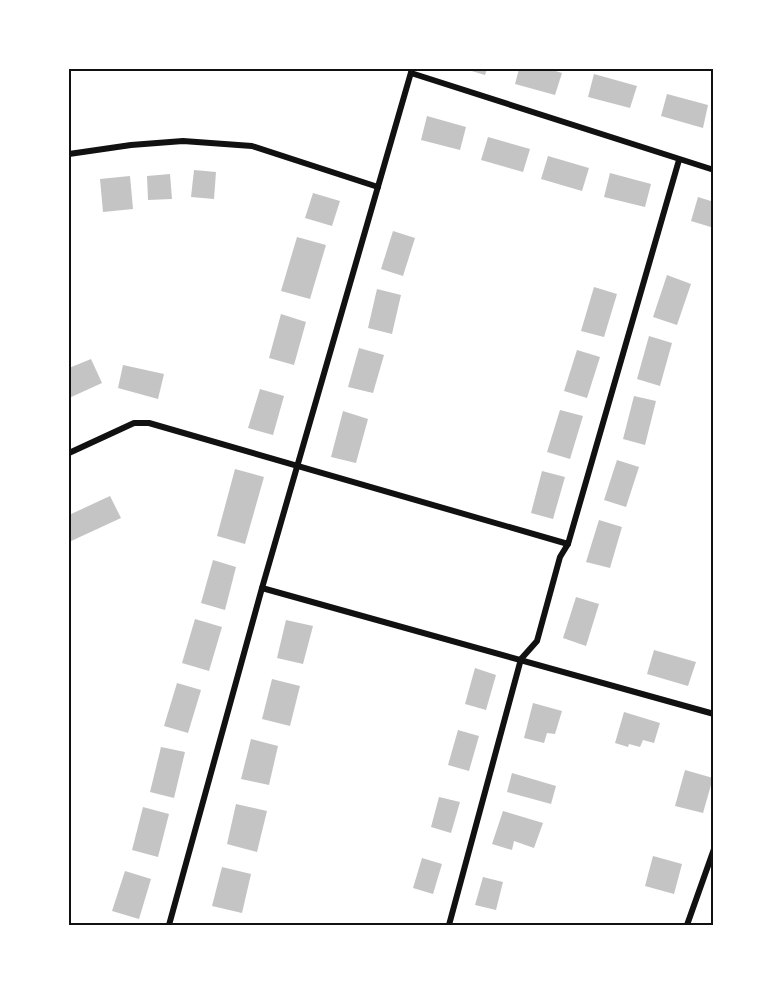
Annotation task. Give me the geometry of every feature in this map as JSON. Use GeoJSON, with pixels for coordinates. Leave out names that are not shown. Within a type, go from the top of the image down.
{"type":"FeatureCollection","features":[{"type":"Feature","properties":{"kind":"street"},"geometry":{"type":"LineString","coordinates":[[169,925],[262,588],[412,71],[714,170]]}},
{"type":"Feature","properties":{"kind":"street"},"geometry":{"type":"LineString","coordinates":[[69,154],[131,145],[183,141],[252,146],[378,187]]}},
{"type":"Feature","properties":{"kind":"street"},"geometry":{"type":"LineString","coordinates":[[449,925],[521,659],[537,641],[560,557],[568,544],[679,160]]}},
{"type":"Feature","properties":{"kind":"street"},"geometry":{"type":"LineString","coordinates":[[69,453],[134,423],[149,423],[568,544]]}},
{"type":"Feature","properties":{"kind":"street"},"geometry":{"type":"LineString","coordinates":[[262,588],[714,714]]}},
{"type":"Feature","properties":{"kind":"street"},"geometry":{"type":"LineString","coordinates":[[687,925],[714,849]]}},
{"type":"Feature","properties":{"kind":"building"},"geometry":{"type":"Polygon","coordinates":[[[465,69],[487,69],[485,75],[465,69]]]}},
{"type":"Feature","properties":{"kind":"building"},"geometry":{"type":"Polygon","coordinates":[[[519,69],[549,69],[562,73],[555,95],[515,84],[519,69]]]}},
{"type":"Feature","properties":{"kind":"building"},"geometry":{"type":"Polygon","coordinates":[[[594,74],[637,86],[630,108],[588,97],[594,74]]]}},
{"type":"Feature","properties":{"kind":"building"},"geometry":{"type":"Polygon","coordinates":[[[667,94],[708,105],[703,128],[661,116],[667,94]]]}},
{"type":"Feature","properties":{"kind":"building"},"geometry":{"type":"Polygon","coordinates":[[[427,116],[466,127],[460,150],[421,140],[427,116]]]}},
{"type":"Feature","properties":{"kind":"building"},"geometry":{"type":"Polygon","coordinates":[[[488,137],[530,149],[523,172],[481,160],[488,137]]]}},
{"type":"Feature","properties":{"kind":"building"},"geometry":{"type":"Polygon","coordinates":[[[548,156],[589,168],[582,191],[541,179],[548,156]]]}},
{"type":"Feature","properties":{"kind":"building"},"geometry":{"type":"Polygon","coordinates":[[[194,170],[216,172],[214,199],[191,197],[194,170]]]}},
{"type":"Feature","properties":{"kind":"building"},"geometry":{"type":"Polygon","coordinates":[[[610,173],[651,184],[645,207],[604,197],[610,173]]]}},
{"type":"Feature","properties":{"kind":"building"},"geometry":{"type":"Polygon","coordinates":[[[170,174],[172,199],[148,200],[147,176],[170,174]]]}},
{"type":"Feature","properties":{"kind":"building"},"geometry":{"type":"Polygon","coordinates":[[[130,176],[133,209],[103,212],[100,179],[130,176]]]}},
{"type":"Feature","properties":{"kind":"building"},"geometry":{"type":"Polygon","coordinates":[[[313,193],[340,201],[332,226],[305,218],[313,193]]]}},
{"type":"Feature","properties":{"kind":"building"},"geometry":{"type":"Polygon","coordinates":[[[698,197],[714,202],[714,228],[691,221],[698,197]]]}},
{"type":"Feature","properties":{"kind":"building"},"geometry":{"type":"Polygon","coordinates":[[[393,231],[415,238],[403,276],[381,269],[393,231]]]}},
{"type":"Feature","properties":{"kind":"building"},"geometry":{"type":"Polygon","coordinates":[[[297,237],[326,245],[310,299],[281,291],[297,237]]]}},
{"type":"Feature","properties":{"kind":"building"},"geometry":{"type":"Polygon","coordinates":[[[667,275],[691,284],[677,325],[653,317],[667,275]]]}},
{"type":"Feature","properties":{"kind":"building"},"geometry":{"type":"Polygon","coordinates":[[[594,287],[617,294],[604,337],[581,331],[594,287]]]}},
{"type":"Feature","properties":{"kind":"building"},"geometry":{"type":"Polygon","coordinates":[[[377,289],[401,295],[392,334],[368,328],[377,289]]]}},
{"type":"Feature","properties":{"kind":"building"},"geometry":{"type":"Polygon","coordinates":[[[281,314],[306,322],[294,365],[269,358],[281,314]]]}},
{"type":"Feature","properties":{"kind":"building"},"geometry":{"type":"Polygon","coordinates":[[[649,336],[672,343],[660,386],[637,379],[649,336]]]}},
{"type":"Feature","properties":{"kind":"building"},"geometry":{"type":"Polygon","coordinates":[[[359,348],[384,355],[373,393],[348,387],[359,348]]]}},
{"type":"Feature","properties":{"kind":"building"},"geometry":{"type":"Polygon","coordinates":[[[577,350],[600,357],[587,398],[564,391],[577,350]]]}},
{"type":"Feature","properties":{"kind":"building"},"geometry":{"type":"Polygon","coordinates":[[[91,359],[102,383],[69,398],[69,368],[91,359]]]}},
{"type":"Feature","properties":{"kind":"building"},"geometry":{"type":"Polygon","coordinates":[[[123,365],[164,374],[158,399],[118,388],[123,365]]]}},
{"type":"Feature","properties":{"kind":"building"},"geometry":{"type":"Polygon","coordinates":[[[260,389],[284,396],[273,435],[248,428],[260,389]]]}},
{"type":"Feature","properties":{"kind":"building"},"geometry":{"type":"Polygon","coordinates":[[[634,396],[656,401],[645,445],[623,439],[634,396]]]}},
{"type":"Feature","properties":{"kind":"building"},"geometry":{"type":"Polygon","coordinates":[[[560,410],[583,416],[570,459],[547,452],[560,410]]]}},
{"type":"Feature","properties":{"kind":"building"},"geometry":{"type":"Polygon","coordinates":[[[343,411],[368,419],[356,463],[331,457],[343,411]]]}},
{"type":"Feature","properties":{"kind":"building"},"geometry":{"type":"Polygon","coordinates":[[[617,460],[639,467],[626,507],[604,500],[617,460]]]}},
{"type":"Feature","properties":{"kind":"building"},"geometry":{"type":"Polygon","coordinates":[[[235,469],[264,477],[245,544],[217,536],[235,469]]]}},
{"type":"Feature","properties":{"kind":"building"},"geometry":{"type":"Polygon","coordinates":[[[542,471],[565,477],[553,519],[531,513],[542,471]]]}},
{"type":"Feature","properties":{"kind":"building"},"geometry":{"type":"Polygon","coordinates":[[[110,496],[121,518],[69,542],[69,515],[110,496]]]}},
{"type":"Feature","properties":{"kind":"building"},"geometry":{"type":"Polygon","coordinates":[[[599,520],[622,527],[610,568],[586,562],[599,520]]]}},
{"type":"Feature","properties":{"kind":"building"},"geometry":{"type":"Polygon","coordinates":[[[213,560],[236,567],[225,610],[201,603],[213,560]]]}},
{"type":"Feature","properties":{"kind":"building"},"geometry":{"type":"Polygon","coordinates":[[[576,597],[599,604],[586,646],[563,638],[576,597]]]}},
{"type":"Feature","properties":{"kind":"building"},"geometry":{"type":"Polygon","coordinates":[[[195,619],[222,627],[209,671],[182,663],[195,619]]]}},
{"type":"Feature","properties":{"kind":"building"},"geometry":{"type":"Polygon","coordinates":[[[286,620],[313,626],[303,664],[277,658],[286,620]]]}},
{"type":"Feature","properties":{"kind":"building"},"geometry":{"type":"Polygon","coordinates":[[[654,650],[696,662],[688,686],[647,674],[654,650]]]}},
{"type":"Feature","properties":{"kind":"building"},"geometry":{"type":"Polygon","coordinates":[[[475,668],[496,675],[486,710],[465,704],[475,668]]]}},
{"type":"Feature","properties":{"kind":"building"},"geometry":{"type":"Polygon","coordinates":[[[272,679],[300,686],[290,726],[262,719],[272,679]]]}},
{"type":"Feature","properties":{"kind":"building"},"geometry":{"type":"Polygon","coordinates":[[[177,683],[201,690],[188,733],[164,726],[177,683]]]}},
{"type":"Feature","properties":{"kind":"building"},"geometry":{"type":"Polygon","coordinates":[[[533,703],[562,711],[555,734],[547,733],[544,743],[524,738],[533,703]]]}},
{"type":"Feature","properties":{"kind":"building"},"geometry":{"type":"Polygon","coordinates":[[[624,712],[660,723],[654,743],[643,740],[640,747],[629,744],[628,747],[615,743],[624,712]]]}},
{"type":"Feature","properties":{"kind":"building"},"geometry":{"type":"Polygon","coordinates":[[[458,730],[479,736],[469,771],[448,765],[458,730]]]}},
{"type":"Feature","properties":{"kind":"building"},"geometry":{"type":"Polygon","coordinates":[[[251,739],[278,746],[269,785],[241,779],[251,739]]]}},
{"type":"Feature","properties":{"kind":"building"},"geometry":{"type":"Polygon","coordinates":[[[161,747],[185,752],[174,798],[150,792],[161,747]]]}},
{"type":"Feature","properties":{"kind":"building"},"geometry":{"type":"Polygon","coordinates":[[[685,770],[713,778],[703,813],[675,806],[685,770]]]}},
{"type":"Feature","properties":{"kind":"building"},"geometry":{"type":"Polygon","coordinates":[[[512,773],[556,786],[551,804],[507,792],[512,773]]]}},
{"type":"Feature","properties":{"kind":"building"},"geometry":{"type":"Polygon","coordinates":[[[439,797],[460,802],[451,833],[431,827],[439,797]]]}},
{"type":"Feature","properties":{"kind":"building"},"geometry":{"type":"Polygon","coordinates":[[[236,804],[267,811],[257,852],[227,844],[236,804]]]}},
{"type":"Feature","properties":{"kind":"building"},"geometry":{"type":"Polygon","coordinates":[[[143,807],[169,814],[158,857],[132,850],[143,807]]]}},
{"type":"Feature","properties":{"kind":"building"},"geometry":{"type":"Polygon","coordinates":[[[503,811],[543,823],[534,848],[514,841],[512,850],[492,844],[503,811]]]}},
{"type":"Feature","properties":{"kind":"building"},"geometry":{"type":"Polygon","coordinates":[[[653,856],[682,864],[674,894],[645,886],[653,856]]]}},
{"type":"Feature","properties":{"kind":"building"},"geometry":{"type":"Polygon","coordinates":[[[422,858],[442,864],[433,894],[413,888],[422,858]]]}},
{"type":"Feature","properties":{"kind":"building"},"geometry":{"type":"Polygon","coordinates":[[[222,867],[251,874],[242,913],[212,906],[222,867]]]}},
{"type":"Feature","properties":{"kind":"building"},"geometry":{"type":"Polygon","coordinates":[[[125,871],[151,879],[139,919],[112,911],[125,871]]]}},
{"type":"Feature","properties":{"kind":"building"},"geometry":{"type":"Polygon","coordinates":[[[483,877],[503,882],[496,910],[475,905],[483,877]]]}}]}
